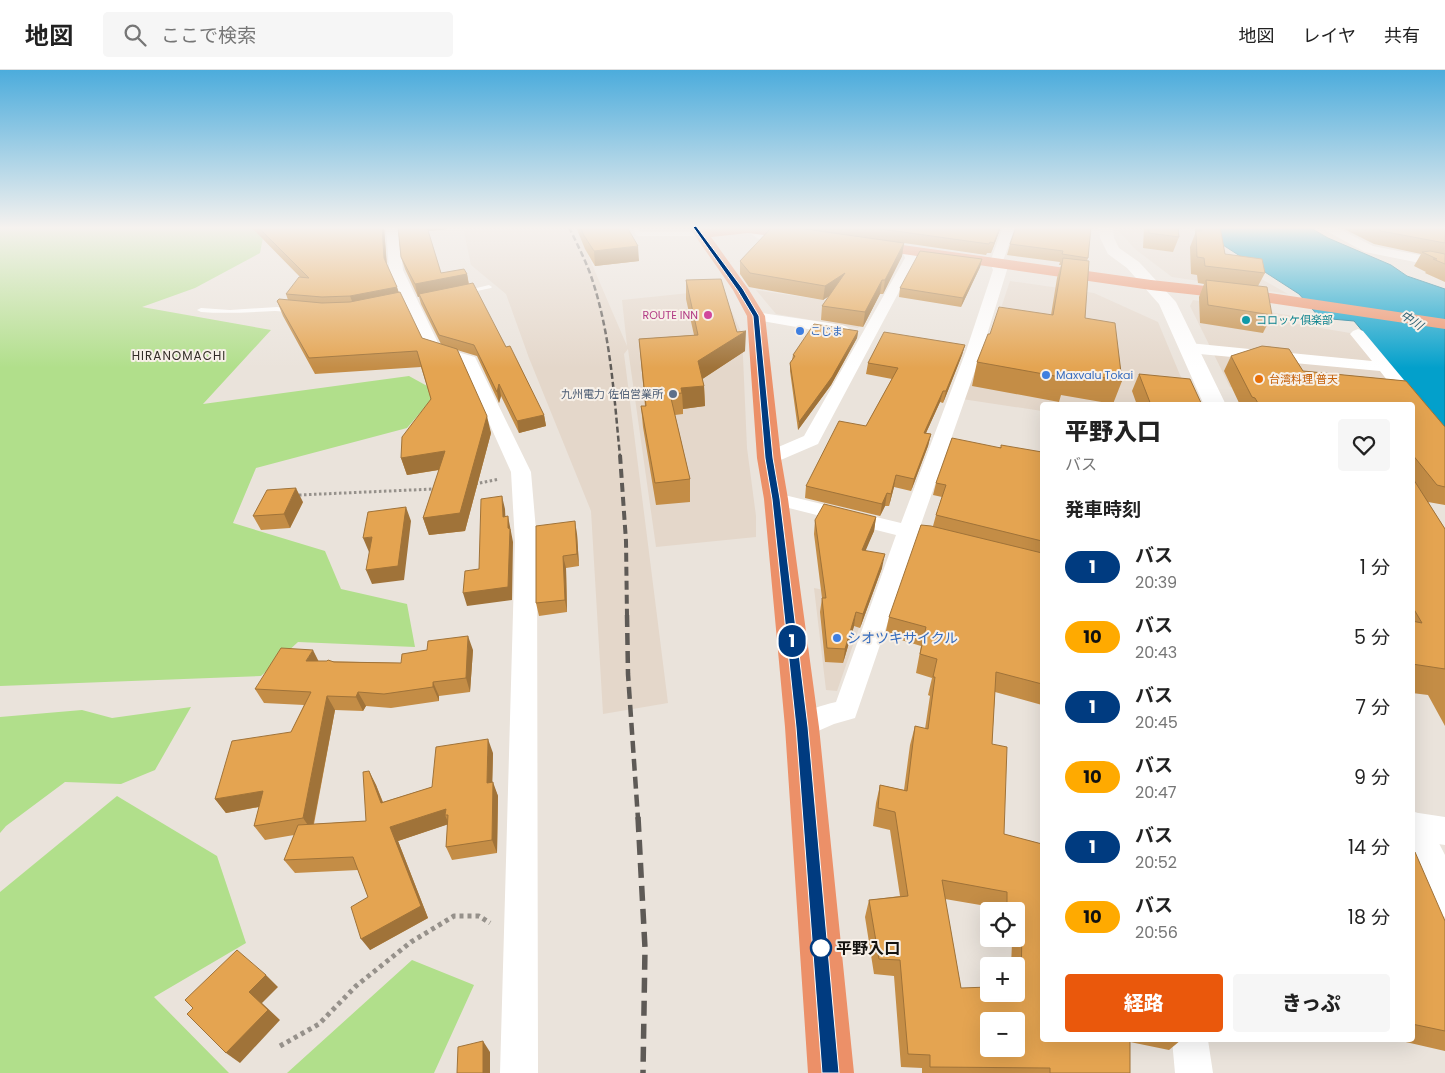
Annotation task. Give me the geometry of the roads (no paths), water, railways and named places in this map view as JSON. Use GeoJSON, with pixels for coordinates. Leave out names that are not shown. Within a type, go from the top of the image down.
{"type":"FeatureCollection","features":[{"type":"Feature","properties":{"kind":"highway"},"geometry":{"type":"LineString","coordinates":[[729,274],[756,316],[769,458],[776,499],[802,727],[831,1073]]}},
{"type":"Feature","properties":{"kind":"highway"},"geometry":{"type":"LineString","coordinates":[[1040,274],[1085,282],[1151,285],[1301,303],[1445,324]]}},
{"type":"Feature","properties":{"kind":"street"},"geometry":{"type":"LineString","coordinates":[[398,274],[434,350],[468,360],[521,472],[526,542],[518,1073]]}},
{"type":"Feature","properties":{"kind":"street"},"geometry":{"type":"LineString","coordinates":[[769,458],[811,440],[900,274]]}},
{"type":"Feature","properties":{"kind":"street"},"geometry":{"type":"LineString","coordinates":[[802,727],[827,714],[846,710],[908,531],[965,349],[995,274]]}},
{"type":"Feature","properties":{"kind":"street"},"geometry":{"type":"LineString","coordinates":[[1141,274],[1168,303],[1214,402]]}},
{"type":"Feature","properties":{"kind":"street"},"geometry":{"type":"LineString","coordinates":[[756,316],[887,337]]}},
{"type":"Feature","properties":{"kind":"street"},"geometry":{"type":"LineString","coordinates":[[1358,334],[1413,402]]}},
{"type":"Feature","properties":{"kind":"street"},"geometry":{"type":"LineString","coordinates":[[1189,348],[1384,366]]}},
{"type":"Feature","properties":{"kind":"street"},"geometry":{"type":"LineString","coordinates":[[1415,404],[1445,441]]}},
{"type":"Feature","properties":{"kind":"street"},"geometry":{"type":"LineString","coordinates":[[776,499],[946,540]]}},
{"type":"Feature","properties":{"kind":"street"},"geometry":{"type":"LineString","coordinates":[[1415,827],[1445,831]]}},
{"type":"Feature","properties":{"kind":"street"},"geometry":{"type":"LineString","coordinates":[[1415,833],[1445,897]]}},
{"type":"Feature","properties":{"kind":"street"},"geometry":{"type":"LineString","coordinates":[[1190,1042],[1194,1073]]}},
{"type":"Feature","properties":{"kind":"lane"},"geometry":{"type":"LineString","coordinates":[[450,294],[489,288]]}},
{"type":"Feature","properties":{"kind":"lane"},"geometry":{"type":"LineString","coordinates":[[201,310],[230,312],[277,309],[305,312]]}},
{"type":"Feature","properties":{"kind":"water","name":"中川"},"geometry":{"type":"Polygon","coordinates":[[[1268,274],[1404,274],[1445,289],[1445,430],[1354,321],[1320,318],[1299,294],[1268,274]]]}},
{"type":"Feature","properties":{"kind":"railway"},"geometry":{"type":"LineString","coordinates":[[590,274],[608,344],[620,456]]}},
{"type":"Feature","properties":{"kind":"railway"},"geometry":{"type":"LineString","coordinates":[[620,455],[626,541],[627,616]]}},
{"type":"Feature","properties":{"kind":"railway"},"geometry":{"type":"LineString","coordinates":[[627,615],[628,674],[638,819]]}},
{"type":"Feature","properties":{"kind":"railway"},"geometry":{"type":"LineString","coordinates":[[638,817],[645,948],[643,1073]]}},
{"type":"Feature","properties":{"kind":"place","name":"ROUTE INN"},"geometry":{"type":"Point","coordinates":[708,315]}},
{"type":"Feature","properties":{"kind":"place","name":"コロッケ俱楽部"},"geometry":{"type":"Point","coordinates":[1246,320]}},
{"type":"Feature","properties":{"kind":"place","name":"こじま"},"geometry":{"type":"Point","coordinates":[800,331]}},
{"type":"Feature","properties":{"kind":"place","name":"Maxvalu Tokai"},"geometry":{"type":"Point","coordinates":[1046,375]}},
{"type":"Feature","properties":{"kind":"place","name":"台湾料理 普天"},"geometry":{"type":"Point","coordinates":[1259,379]}},
{"type":"Feature","properties":{"kind":"place","name":"九州電力 佐伯営業所"},"geometry":{"type":"Point","coordinates":[673,394]}},
{"type":"Feature","properties":{"kind":"place","name":"シオツキサイクル"},"geometry":{"type":"Point","coordinates":[837,638]}},
{"type":"Feature","properties":{"kind":"place","name":"平野入口"},"geometry":{"type":"Point","coordinates":[821,948]}},
{"type":"Feature","properties":{"kind":"district","name":"HIRANOMACHI"},"geometry":{"type":"Point","coordinates":[179,355]}}]}
